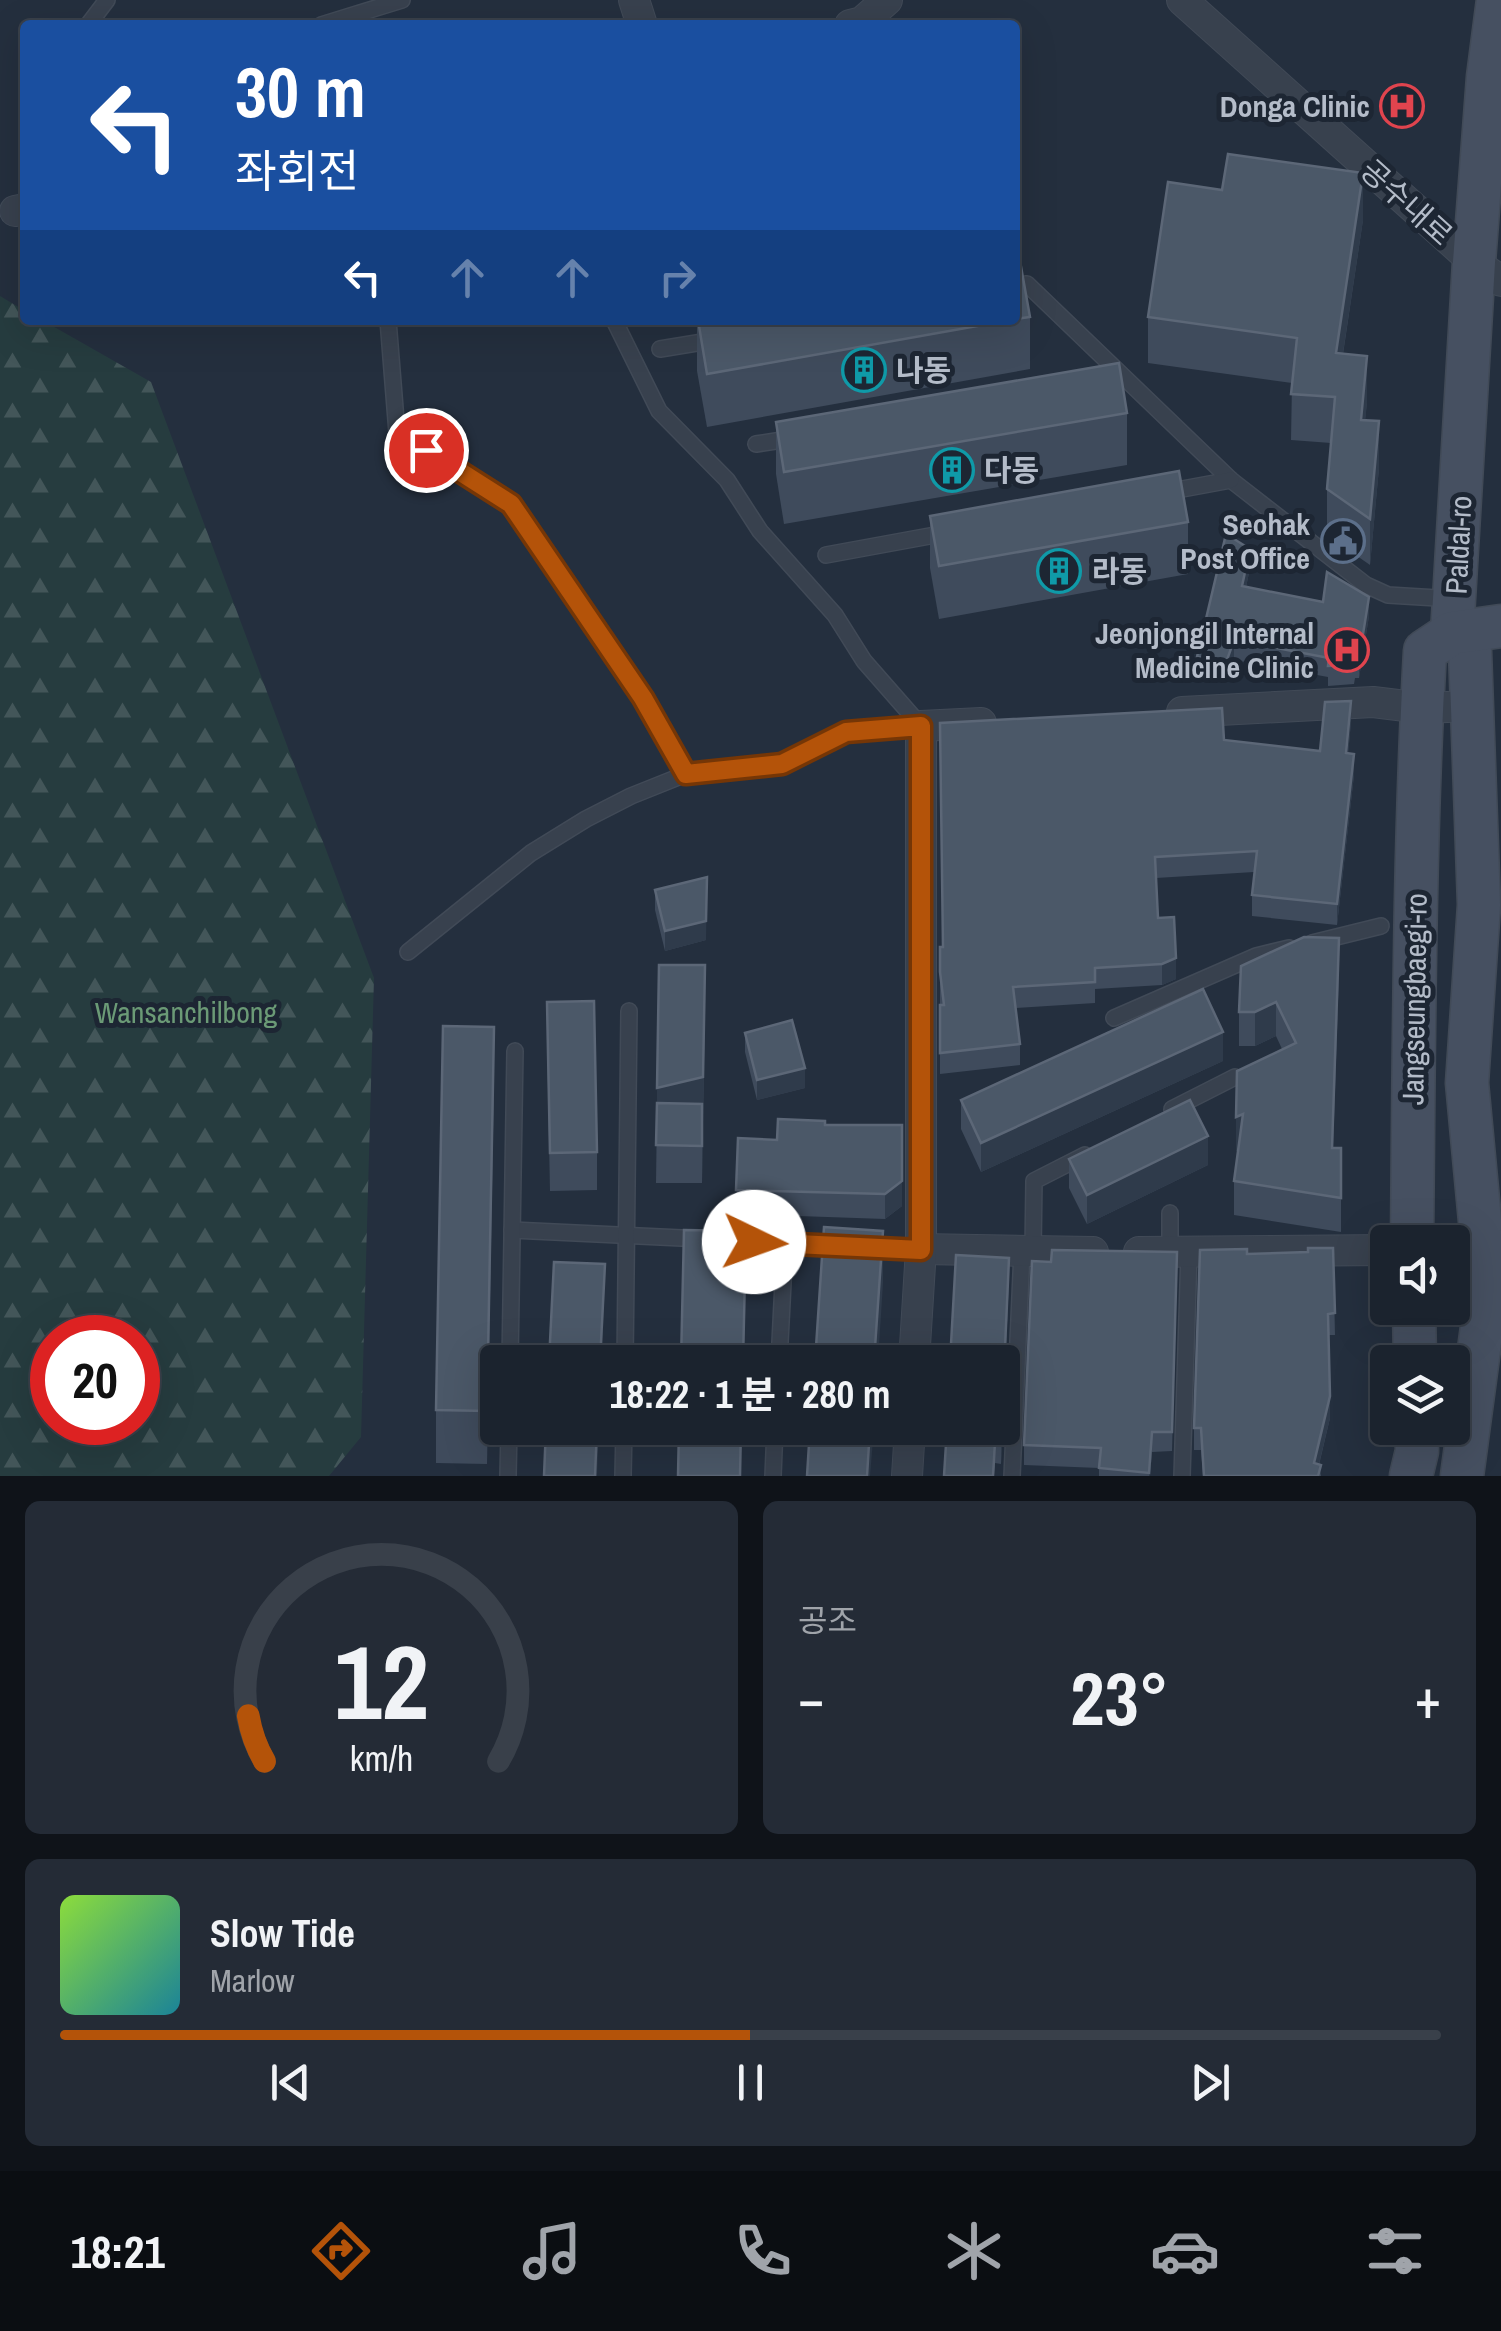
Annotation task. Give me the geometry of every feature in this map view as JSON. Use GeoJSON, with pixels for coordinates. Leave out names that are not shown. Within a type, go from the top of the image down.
{"type":"FeatureCollection","features":[{"type":"Feature","properties":{"kind":"street"},"geometry":{"type":"LineString","coordinates":[[864,20],[888,0]]}},
{"type":"Feature","properties":{"kind":"street","name":"공수내로"},"geometry":{"type":"LineString","coordinates":[[1182,0],[1487,271]]}},
{"type":"Feature","properties":{"kind":"street","name":"Paldal-ro"},"geometry":{"type":"LineString","coordinates":[[1468,1083],[1480,904],[1470,651],[1454,616],[1487,271],[1488,77],[1498,25]]}},
{"type":"Feature","properties":{"kind":"street"},"geometry":{"type":"LineString","coordinates":[[1454,616],[1501,626]]}},
{"type":"Feature","properties":{"kind":"street","name":"Jangseungbaegi-ro"},"geometry":{"type":"LineString","coordinates":[[1412,1225],[1418,756],[1425,651],[1454,616]]}},
{"type":"Feature","properties":{"kind":"street"},"geometry":{"type":"LineString","coordinates":[[1157,714],[1373,702],[1422,708],[1473,706]]}},
{"type":"Feature","properties":{"kind":"street"},"geometry":{"type":"LineString","coordinates":[[915,1345],[921,1250],[921,726],[1020,721]]}},
{"type":"Feature","properties":{"kind":"street","name":"Jangseungbaegi-ro"},"geometry":{"type":"LineString","coordinates":[[1462,1476],[1496,1254],[1481,1232],[1468,1083]]}},
{"type":"Feature","properties":{"kind":"street"},"geometry":{"type":"LineString","coordinates":[[921,1250],[1370,1250]]}},
{"type":"Feature","properties":{"kind":"street"},"geometry":{"type":"LineString","coordinates":[[907,1476],[909,1445]]}},
{"type":"Feature","properties":{"kind":"street"},"geometry":{"type":"LineString","coordinates":[[1411,1476],[1417,1445]]}},
{"type":"Feature","properties":{"kind":"lane"},"geometry":{"type":"LineString","coordinates":[[92,20],[108,0]]}},
{"type":"Feature","properties":{"kind":"lane"},"geometry":{"type":"LineString","coordinates":[[337,20],[402,0]]}},
{"type":"Feature","properties":{"kind":"lane"},"geometry":{"type":"LineString","coordinates":[[1020,285],[1027,284],[1230,480],[1366,585],[1454,616]]}},
{"type":"Feature","properties":{"kind":"lane"},"geometry":{"type":"LineString","coordinates":[[388,325],[397,433],[511,504],[643,698],[686,774]]}},
{"type":"Feature","properties":{"kind":"lane"},"geometry":{"type":"LineString","coordinates":[[617,325],[660,411],[728,480],[760,531],[835,615],[864,661],[921,726]]}},
{"type":"Feature","properties":{"kind":"lane"},"geometry":{"type":"LineString","coordinates":[[660,349],[733,336]]}},
{"type":"Feature","properties":{"kind":"lane"},"geometry":{"type":"LineString","coordinates":[[1116,391],[1135,388]]}},
{"type":"Feature","properties":{"kind":"lane"},"geometry":{"type":"LineString","coordinates":[[756,444],[813,436]]}},
{"type":"Feature","properties":{"kind":"lane"},"geometry":{"type":"LineString","coordinates":[[1154,494],[1230,480]]}},
{"type":"Feature","properties":{"kind":"lane"},"geometry":{"type":"LineString","coordinates":[[826,555],[961,530]]}},
{"type":"Feature","properties":{"kind":"lane"},"geometry":{"type":"LineString","coordinates":[[408,952],[531,853],[601,811],[686,774],[782,764],[846,732],[921,726]]}},
{"type":"Feature","properties":{"kind":"lane"},"geometry":{"type":"LineString","coordinates":[[1114,1018],[1256,956],[1381,926]]}},
{"type":"Feature","properties":{"kind":"lane"},"geometry":{"type":"LineString","coordinates":[[624,1345],[629,1011]]}},
{"type":"Feature","properties":{"kind":"lane"},"geometry":{"type":"LineString","coordinates":[[510,1345],[515,1051]]}},
{"type":"Feature","properties":{"kind":"lane"},"geometry":{"type":"LineString","coordinates":[[1151,1120],[1235,1076]]}},
{"type":"Feature","properties":{"kind":"lane"},"geometry":{"type":"LineString","coordinates":[[1012,1476],[1034,1181],[1101,1146]]}},
{"type":"Feature","properties":{"kind":"lane"},"geometry":{"type":"LineString","coordinates":[[1170,1213],[1180,1253],[1182,1476]]}},
{"type":"Feature","properties":{"kind":"lane"},"geometry":{"type":"LineString","coordinates":[[512,1230],[921,1250]]}},
{"type":"Feature","properties":{"kind":"lane"},"geometry":{"type":"LineString","coordinates":[[779,1345],[785,1243]]}},
{"type":"Feature","properties":{"kind":"lane"},"geometry":{"type":"LineString","coordinates":[[508,1476],[509,1445]]}},
{"type":"Feature","properties":{"kind":"lane"},"geometry":{"type":"LineString","coordinates":[[623,1476],[624,1445]]}},
{"type":"Feature","properties":{"kind":"lane"},"geometry":{"type":"LineString","coordinates":[[773,1476],[774,1445]]}},
{"type":"Feature","properties":{"kind":"green space","name":"Wansanchilbong"},"geometry":{"type":"Polygon","coordinates":[[[0,296],[20,308],[20,325],[51,325],[151,382],[374,978],[361,1437],[329,1476],[0,1476],[0,296]]]}},
{"type":"Feature","properties":{"kind":"building"},"geometry":{"type":"Polygon","coordinates":[[[1228,154],[1363,173],[1336,353],[1367,356],[1361,420],[1379,421],[1370,519],[1327,489],[1335,397],[1291,394],[1297,338],[1148,317],[1168,182],[1222,190],[1228,154]]]}},
{"type":"Feature","properties":{"kind":"building"},"geometry":{"type":"Polygon","coordinates":[[[1020,261],[1030,317],[1020,318],[1020,261]]]}},
{"type":"Feature","properties":{"kind":"building"},"geometry":{"type":"Polygon","coordinates":[[[699,325],[983,325],[707,374],[699,325]]]}},
{"type":"Feature","properties":{"kind":"building"},"geometry":{"type":"Polygon","coordinates":[[[1119,363],[1127,413],[784,472],[776,422],[1119,363]]]}},
{"type":"Feature","properties":{"kind":"building"},"geometry":{"type":"Polygon","coordinates":[[[1179,471],[1188,522],[939,566],[930,516],[1179,471]]]}},
{"type":"Feature","properties":{"kind":"building"},"geometry":{"type":"Polygon","coordinates":[[[1226,534],[1250,549],[1242,586],[1323,602],[1327,572],[1369,597],[1359,659],[1355,658],[1354,665],[1328,666],[1329,658],[1234,640],[1227,660],[1197,657],[1226,534]]]}},
{"type":"Feature","properties":{"kind":"building"},"geometry":{"type":"Polygon","coordinates":[[[1351,701],[1346,753],[1354,754],[1337,904],[1252,895],[1257,851],[1155,857],[1158,918],[1174,917],[1176,958],[1162,964],[1095,968],[1095,982],[1013,987],[1020,1044],[940,1053],[940,1005],[944,1005],[940,972],[940,723],[1222,708],[1224,740],[1320,751],[1325,702],[1351,701]]]}},
{"type":"Feature","properties":{"kind":"building"},"geometry":{"type":"Polygon","coordinates":[[[707,877],[706,921],[665,931],[655,890],[707,877]]]}},
{"type":"Feature","properties":{"kind":"building"},"geometry":{"type":"Polygon","coordinates":[[[1304,937],[1339,938],[1332,1148],[1341,1148],[1341,1198],[1234,1181],[1243,1114],[1236,1117],[1237,1071],[1296,1043],[1276,1002],[1255,1012],[1239,1012],[1241,966],[1304,937]]]}},
{"type":"Feature","properties":{"kind":"building"},"geometry":{"type":"Polygon","coordinates":[[[659,965],[705,965],[703,1077],[657,1088],[659,965]]]}},
{"type":"Feature","properties":{"kind":"building"},"geometry":{"type":"Polygon","coordinates":[[[1203,989],[1223,1032],[981,1143],[961,1100],[1203,989]]]}},
{"type":"Feature","properties":{"kind":"building"},"geometry":{"type":"Polygon","coordinates":[[[594,1001],[597,1152],[550,1153],[547,1002],[594,1001]]]}},
{"type":"Feature","properties":{"kind":"building"},"geometry":{"type":"Polygon","coordinates":[[[792,1020],[805,1068],[757,1080],[745,1033],[792,1020]]]}},
{"type":"Feature","properties":{"kind":"building"},"geometry":{"type":"Polygon","coordinates":[[[443,1026],[494,1027],[488,1345],[480,1345],[480,1411],[436,1410],[443,1026]]]}},
{"type":"Feature","properties":{"kind":"building"},"geometry":{"type":"Polygon","coordinates":[[[1190,1100],[1208,1136],[1087,1195],[1069,1159],[1190,1100]]]}},
{"type":"Feature","properties":{"kind":"building"},"geometry":{"type":"Polygon","coordinates":[[[657,1103],[702,1104],[702,1146],[656,1145],[657,1103]]]}},
{"type":"Feature","properties":{"kind":"building"},"geometry":{"type":"Polygon","coordinates":[[[778,1119],[825,1121],[825,1125],[902,1125],[902,1181],[885,1194],[736,1190],[738,1138],[777,1140],[778,1119]]]}},
{"type":"Feature","properties":{"kind":"building"},"geometry":{"type":"Polygon","coordinates":[[[824,1227],[883,1231],[875,1345],[816,1345],[824,1227]]]}},
{"type":"Feature","properties":{"kind":"building"},"geometry":{"type":"Polygon","coordinates":[[[684,1230],[746,1231],[743,1345],[681,1345],[684,1230]]]}},
{"type":"Feature","properties":{"kind":"building"},"geometry":{"type":"Polygon","coordinates":[[[1308,1248],[1333,1248],[1335,1313],[1328,1314],[1330,1396],[1314,1463],[1321,1465],[1318,1476],[1204,1476],[1201,1428],[1194,1428],[1200,1250],[1247,1249],[1247,1254],[1308,1252],[1308,1248]]]}},
{"type":"Feature","properties":{"kind":"building"},"geometry":{"type":"Polygon","coordinates":[[[1052,1250],[1177,1252],[1172,1432],[1152,1432],[1149,1473],[1099,1468],[1101,1448],[1024,1445],[1032,1261],[1051,1262],[1052,1250]]]}},
{"type":"Feature","properties":{"kind":"building"},"geometry":{"type":"Polygon","coordinates":[[[956,1255],[1009,1258],[1005,1345],[951,1345],[956,1255]]]}},
{"type":"Feature","properties":{"kind":"building"},"geometry":{"type":"Polygon","coordinates":[[[554,1262],[605,1264],[601,1345],[550,1345],[554,1262]]]}},
{"type":"Feature","properties":{"kind":"building"},"geometry":{"type":"Polygon","coordinates":[[[545,1445],[596,1445],[595,1476],[544,1476],[545,1445]]]}},
{"type":"Feature","properties":{"kind":"building"},"geometry":{"type":"Polygon","coordinates":[[[679,1445],[741,1445],[740,1476],[678,1476],[679,1445]]]}},
{"type":"Feature","properties":{"kind":"building"},"geometry":{"type":"Polygon","coordinates":[[[809,1445],[869,1445],[867,1476],[807,1476],[809,1445]]]}},
{"type":"Feature","properties":{"kind":"building"},"geometry":{"type":"Polygon","coordinates":[[[946,1445],[995,1445],[993,1476],[944,1476],[946,1445]]]}},
{"type":"Feature","properties":{"kind":"place","name":"Donga Clinic"},"geometry":{"type":"Point","coordinates":[1402,106]}},
{"type":"Feature","properties":{"kind":"place","name":"나동"},"geometry":{"type":"Point","coordinates":[864,370]}},
{"type":"Feature","properties":{"kind":"place","name":"다동"},"geometry":{"type":"Point","coordinates":[952,470]}},
{"type":"Feature","properties":{"kind":"place","name":"Seohak Post Office"},"geometry":{"type":"Point","coordinates":[1343,541]}},
{"type":"Feature","properties":{"kind":"place","name":"라동"},"geometry":{"type":"Point","coordinates":[1059,571]}},
{"type":"Feature","properties":{"kind":"place","name":"Jeonjongil Internal Medicine Clinic"},"geometry":{"type":"Point","coordinates":[1347,650]}},
{"type":"Feature","properties":{"kind":"route"},"geometry":{"type":"LineString","coordinates":[[426,450],[511,504],[643,698],[686,774],[782,764],[846,732],[921,726],[921,1250],[754,1242]]}}]}
